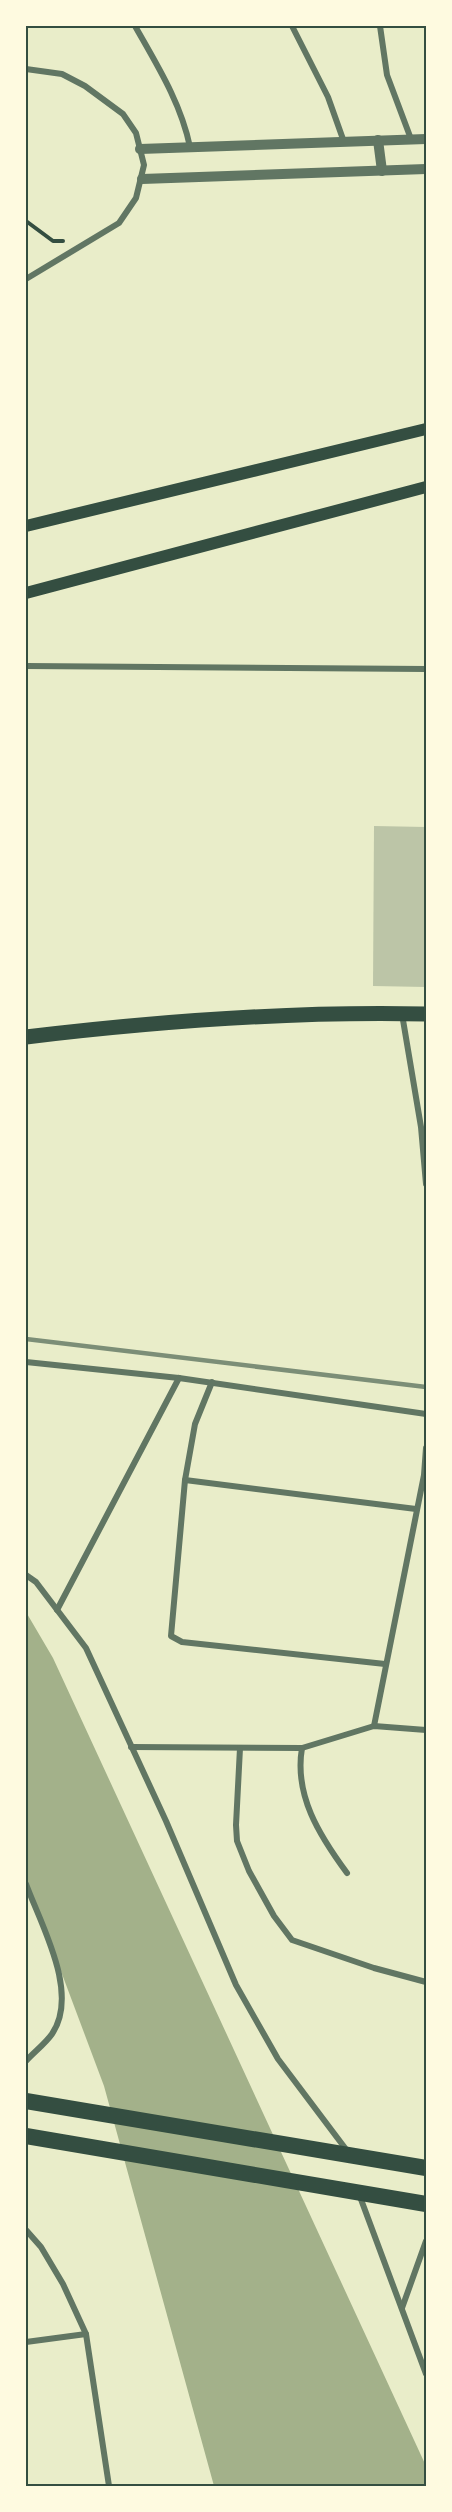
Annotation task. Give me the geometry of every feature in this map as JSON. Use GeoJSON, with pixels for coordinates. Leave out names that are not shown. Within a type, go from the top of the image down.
{"type":"FeatureCollection","features":[{"type":"Feature","properties":{"kind":"highway"},"geometry":{"type":"LineString","coordinates":[[26,2101],[426,2168]]}},
{"type":"Feature","properties":{"kind":"highway"},"geometry":{"type":"LineString","coordinates":[[26,2136],[426,2204]]}},
{"type":"Feature","properties":{"kind":"main road"},"geometry":{"type":"LineString","coordinates":[[26,526],[426,429]]}},
{"type":"Feature","properties":{"kind":"main road"},"geometry":{"type":"LineString","coordinates":[[26,592],[426,487]]}},
{"type":"Feature","properties":{"kind":"main road"},"geometry":{"type":"LineString","coordinates":[[26,1037],[241,1016],[426,1014]]}},
{"type":"Feature","properties":{"kind":"street"},"geometry":{"type":"LineString","coordinates":[[135,26],[176,101],[185,124],[190,147]]}},
{"type":"Feature","properties":{"kind":"street"},"geometry":{"type":"LineString","coordinates":[[292,26],[328,97],[344,142]]}},
{"type":"Feature","properties":{"kind":"street"},"geometry":{"type":"LineString","coordinates":[[380,26],[387,75],[411,139]]}},
{"type":"Feature","properties":{"kind":"street"},"geometry":{"type":"LineString","coordinates":[[26,69],[62,74],[85,86],[123,114],[136,133],[144,165],[136,198],[119,224],[26,279]]}},
{"type":"Feature","properties":{"kind":"street"},"geometry":{"type":"LineString","coordinates":[[140,150],[426,139]]}},
{"type":"Feature","properties":{"kind":"street"},"geometry":{"type":"LineString","coordinates":[[378,140],[382,171]]}},
{"type":"Feature","properties":{"kind":"street"},"geometry":{"type":"LineString","coordinates":[[142,179],[426,169]]}},
{"type":"Feature","properties":{"kind":"street"},"geometry":{"type":"LineString","coordinates":[[26,666],[426,669]]}},
{"type":"Feature","properties":{"kind":"street"},"geometry":{"type":"LineString","coordinates":[[402,1013],[422,1127],[426,1184]]}},
{"type":"Feature","properties":{"kind":"street"},"geometry":{"type":"LineString","coordinates":[[26,1362],[213,1382],[426,1414]]}},
{"type":"Feature","properties":{"kind":"street"},"geometry":{"type":"LineString","coordinates":[[57,1610],[179,1378]]}},
{"type":"Feature","properties":{"kind":"street"},"geometry":{"type":"LineString","coordinates":[[213,1382],[195,1424],[185,1480],[171,1635],[176,1640],[385,1664]]}},
{"type":"Feature","properties":{"kind":"street"},"geometry":{"type":"LineString","coordinates":[[374,1726],[426,1448]]}},
{"type":"Feature","properties":{"kind":"street"},"geometry":{"type":"LineString","coordinates":[[185,1480],[416,1509]]}},
{"type":"Feature","properties":{"kind":"street"},"geometry":{"type":"LineString","coordinates":[[26,1575],[36,1582],[86,1648],[237,1985],[279,2059],[351,2155]]}},
{"type":"Feature","properties":{"kind":"street"},"geometry":{"type":"LineString","coordinates":[[131,1747],[302,1748],[374,1726],[426,1730]]}},
{"type":"Feature","properties":{"kind":"street"},"geometry":{"type":"LineString","coordinates":[[240,1748],[237,1841],[249,1871],[274,1916],[292,1940],[374,1968],[426,1982]]}},
{"type":"Feature","properties":{"kind":"street"},"geometry":{"type":"LineString","coordinates":[[302,1748],[298,1767],[300,1785],[330,1850],[347,1873]]}},
{"type":"Feature","properties":{"kind":"street"},"geometry":{"type":"LineString","coordinates":[[26,1884],[61,1976],[63,1997],[60,2017],[51,2034],[26,2061]]}},
{"type":"Feature","properties":{"kind":"street"},"geometry":{"type":"LineString","coordinates":[[352,2192],[402,2309],[426,2374]]}},
{"type":"Feature","properties":{"kind":"street"},"geometry":{"type":"LineString","coordinates":[[26,2230],[41,2247],[63,2284],[86,2334],[109,2487]]}},
{"type":"Feature","properties":{"kind":"street"},"geometry":{"type":"LineString","coordinates":[[402,2309],[426,2241]]}},
{"type":"Feature","properties":{"kind":"street"},"geometry":{"type":"LineString","coordinates":[[26,2342],[86,2334]]}},
{"type":"Feature","properties":{"kind":"path"},"geometry":{"type":"LineString","coordinates":[[26,221],[53,241],[93,240]]}},
{"type":"Feature","properties":{"kind":"shaded area"},"geometry":{"type":"Polygon","coordinates":[[[26,1612],[53,1658],[426,2466],[426,2486],[214,2486],[104,2086],[26,1878],[26,1612]]]}},
{"type":"Feature","properties":{"kind":"building"},"geometry":{"type":"Polygon","coordinates":[[[374,826],[426,827],[426,987],[373,986],[374,826]]]}},
{"type":"Feature","properties":{"kind":"railway"},"geometry":{"type":"LineString","coordinates":[[26,1339],[426,1387]]}}]}
